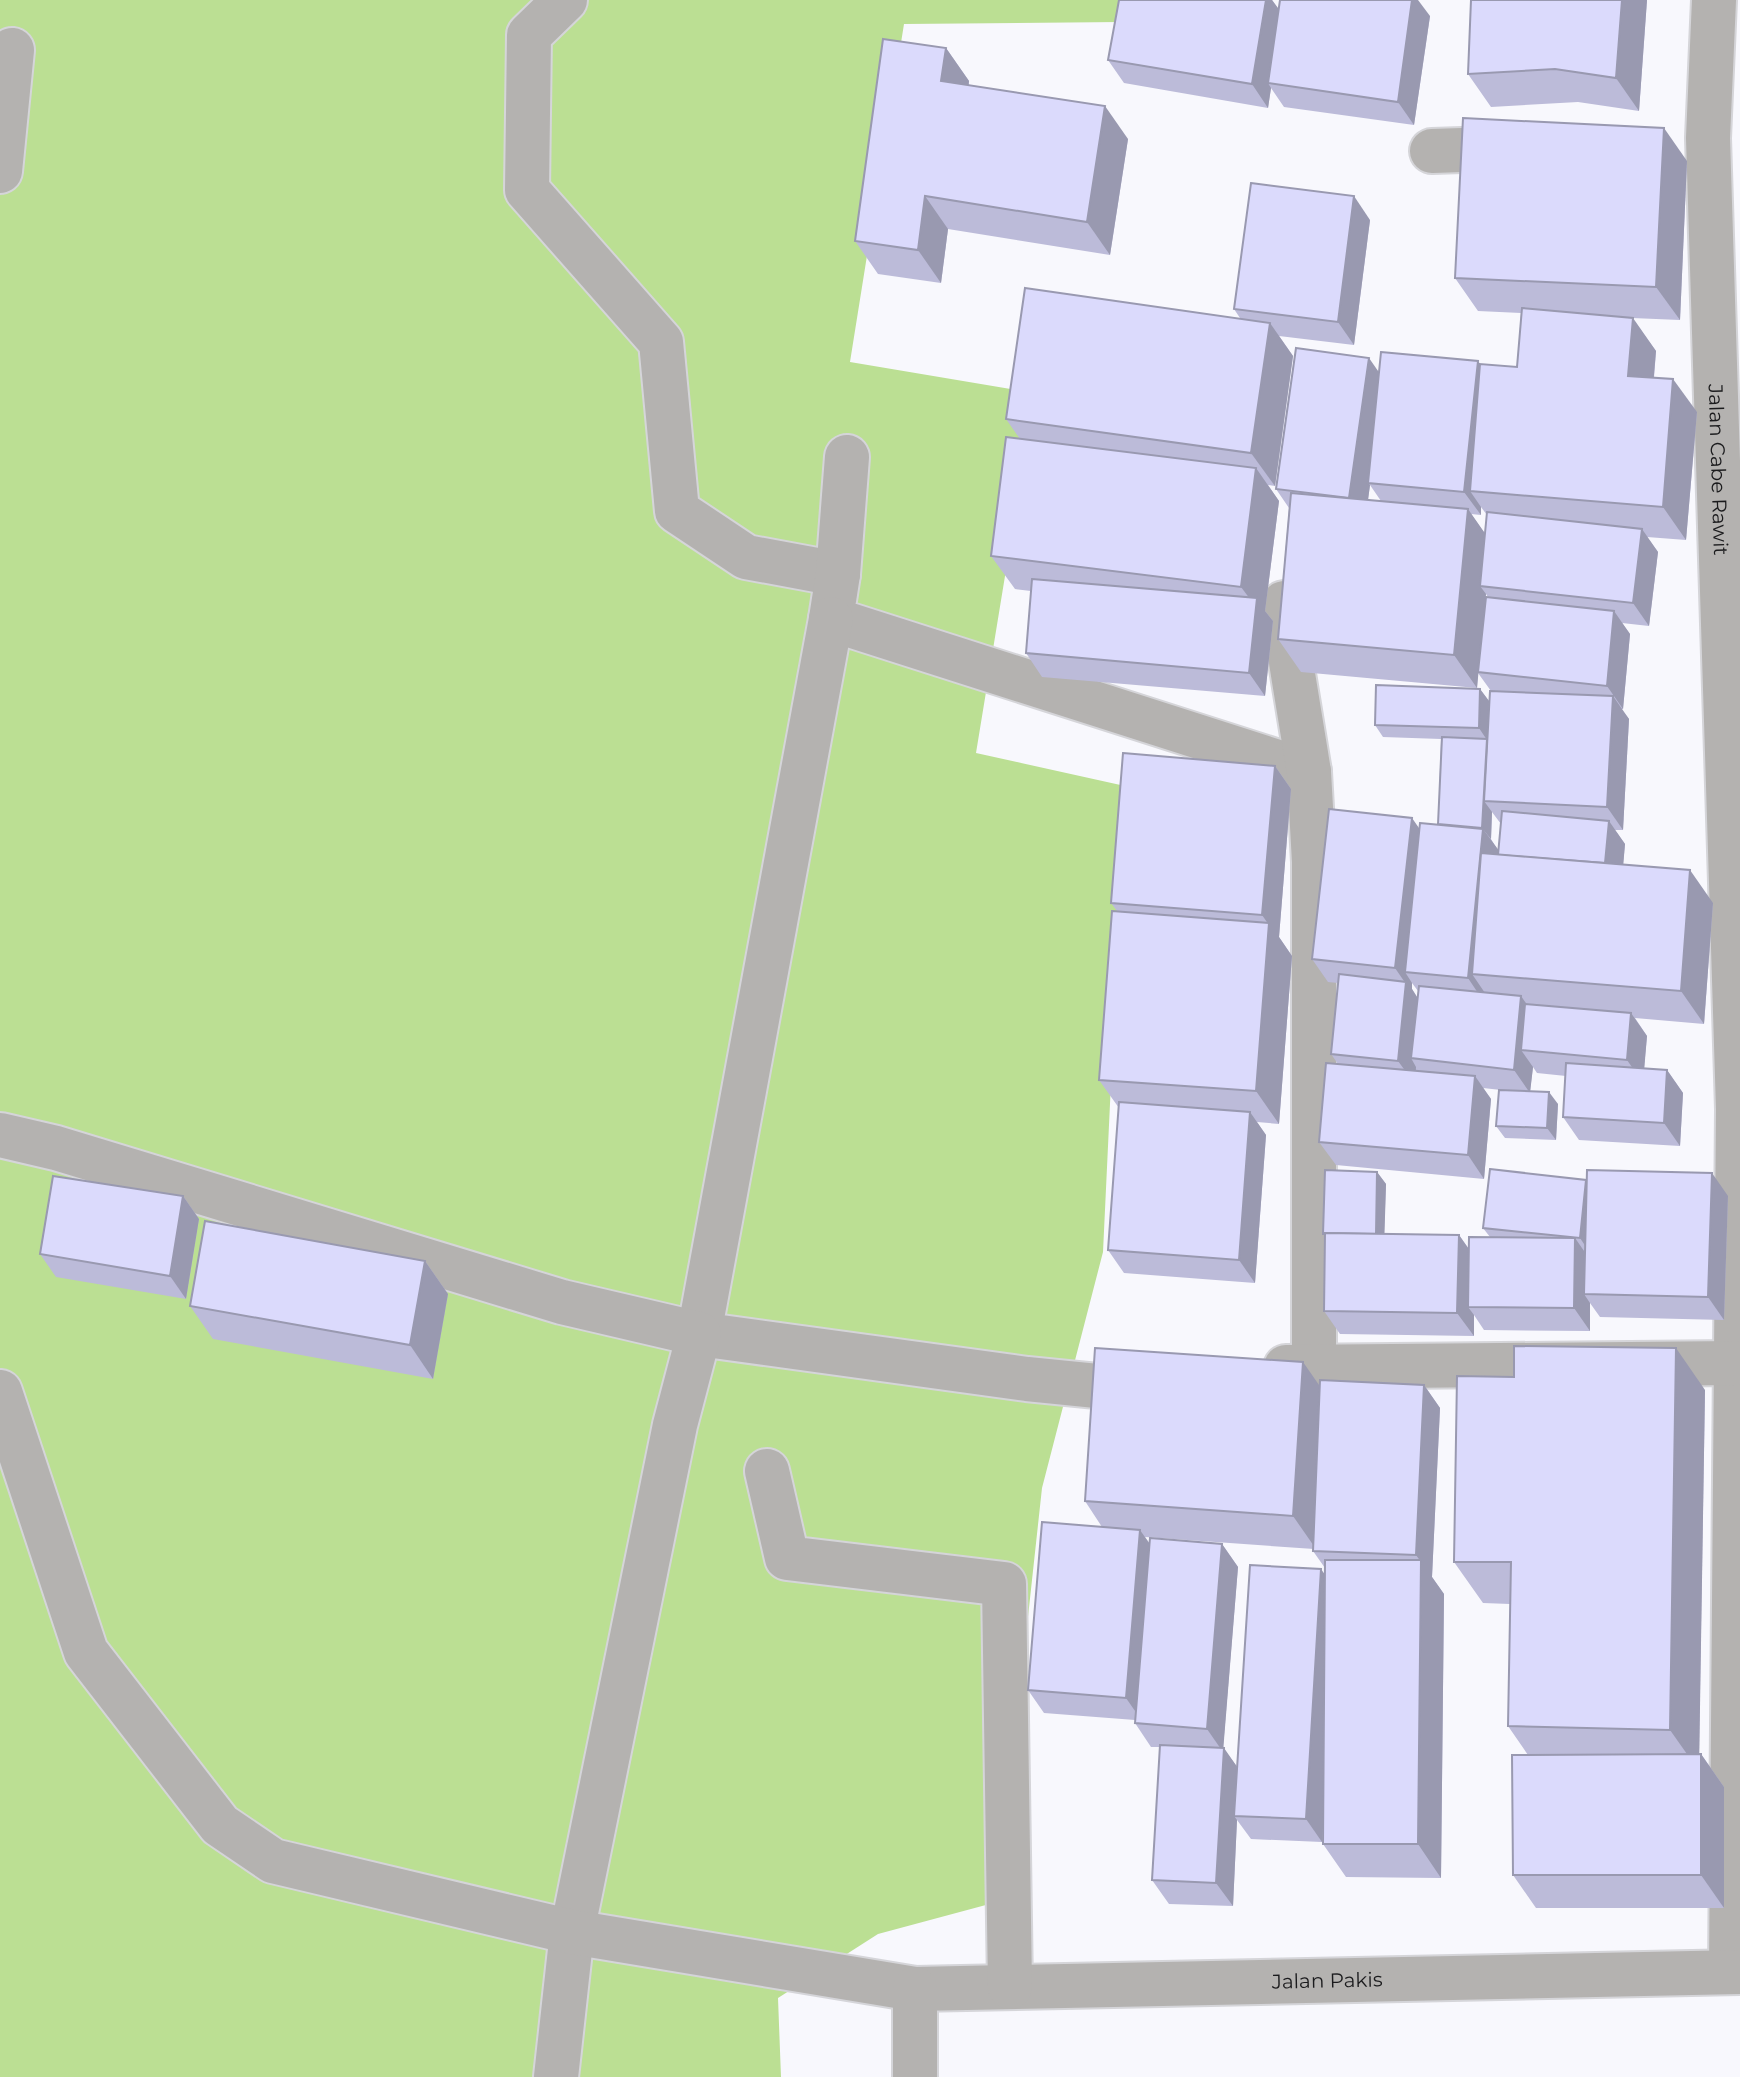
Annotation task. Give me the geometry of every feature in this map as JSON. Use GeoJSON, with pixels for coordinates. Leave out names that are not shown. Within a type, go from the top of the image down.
{"type":"FeatureCollection","features":[{"type":"Feature","properties":{"kind":"street"},"geometry":{"type":"LineString","coordinates":[[565,0],[529,35],[527,190],[661,342],[677,511],[746,557],[838,574]]}},
{"type":"Feature","properties":{"kind":"street","name":"Jalan Cabe Rawit"},"geometry":{"type":"LineString","coordinates":[[1714,0],[1689,140],[1738,1093],[1736,1972]]}},
{"type":"Feature","properties":{"kind":"street"},"geometry":{"type":"LineString","coordinates":[[0,171],[12,50]]}},
{"type":"Feature","properties":{"kind":"street"},"geometry":{"type":"LineString","coordinates":[[1432,151],[1568,147]]}},
{"type":"Feature","properties":{"kind":"street"},"geometry":{"type":"LineString","coordinates":[[556,2077],[572,1932],[675,1425],[699,1334],[831,619],[838,574],[847,457]]}},
{"type":"Feature","properties":{"kind":"street"},"geometry":{"type":"LineString","coordinates":[[1284,603],[1309,772],[1314,862],[1314,1367]]}},
{"type":"Feature","properties":{"kind":"street"},"geometry":{"type":"LineString","coordinates":[[831,619],[1309,772]]}},
{"type":"Feature","properties":{"kind":"street"},"geometry":{"type":"LineString","coordinates":[[0,1135],[56,1148],[562,1302],[699,1334],[1097,1386]]}},
{"type":"Feature","properties":{"kind":"street"},"geometry":{"type":"LineString","coordinates":[[1243,1367],[1314,1367],[1737,1340]]}},
{"type":"Feature","properties":{"kind":"street","name":"Jalan Pakis"},"geometry":{"type":"LineString","coordinates":[[0,1392],[86,1652],[220,1825],[273,1861],[572,1932],[915,1989],[1736,1972]]}},
{"type":"Feature","properties":{"kind":"street"},"geometry":{"type":"LineString","coordinates":[[767,1471],[787,1558],[1004,1584],[1010,1987]]}},
{"type":"Feature","properties":{"kind":"street"},"geometry":{"type":"LineString","coordinates":[[915,1989],[915,2077]]}},
{"type":"Feature","properties":{"kind":"green space"},"geometry":{"type":"Polygon","coordinates":[[[0,0],[1125,0],[1121,22],[904,24],[850,362],[1035,393],[976,753],[1125,786],[1103,1252],[1042,1488],[997,1902],[878,1934],[778,1998],[781,2077],[0,2077],[0,0]]]}},
{"type":"Feature","properties":{"kind":"building"},"geometry":{"type":"Polygon","coordinates":[[[1119,0],[1266,0],[1252,84],[1108,60],[1119,0]]]}},
{"type":"Feature","properties":{"kind":"building"},"geometry":{"type":"Polygon","coordinates":[[[1280,0],[1412,0],[1398,102],[1268,83],[1280,0]]]}},
{"type":"Feature","properties":{"kind":"building"},"geometry":{"type":"Polygon","coordinates":[[[1471,0],[1622,0],[1616,78],[1555,69],[1468,74],[1471,0]]]}},
{"type":"Feature","properties":{"kind":"building"},"geometry":{"type":"Polygon","coordinates":[[[883,39],[946,48],[941,81],[1105,106],[1087,222],[925,196],[918,250],[855,241],[883,39]]]}},
{"type":"Feature","properties":{"kind":"building"},"geometry":{"type":"Polygon","coordinates":[[[1463,118],[1664,128],[1656,287],[1455,278],[1463,118]]]}},
{"type":"Feature","properties":{"kind":"building"},"geometry":{"type":"Polygon","coordinates":[[[1251,183],[1354,196],[1338,322],[1234,309],[1251,183]]]}},
{"type":"Feature","properties":{"kind":"building"},"geometry":{"type":"Polygon","coordinates":[[[1025,288],[1270,323],[1251,453],[1006,419],[1025,288]]]}},
{"type":"Feature","properties":{"kind":"building"},"geometry":{"type":"Polygon","coordinates":[[[1522,308],[1633,318],[1628,376],[1673,379],[1663,507],[1470,491],[1480,364],[1517,367],[1522,308]]]}},
{"type":"Feature","properties":{"kind":"building"},"geometry":{"type":"Polygon","coordinates":[[[1296,348],[1369,358],[1349,498],[1276,489],[1296,348]]]}},
{"type":"Feature","properties":{"kind":"building"},"geometry":{"type":"Polygon","coordinates":[[[1381,352],[1478,361],[1464,492],[1368,483],[1381,352]]]}},
{"type":"Feature","properties":{"kind":"building"},"geometry":{"type":"Polygon","coordinates":[[[1006,437],[1256,468],[1241,587],[991,556],[1006,437]]]}},
{"type":"Feature","properties":{"kind":"building"},"geometry":{"type":"Polygon","coordinates":[[[1291,493],[1468,509],[1454,655],[1278,639],[1291,493]]]}},
{"type":"Feature","properties":{"kind":"building"},"geometry":{"type":"Polygon","coordinates":[[[1487,512],[1642,529],[1633,603],[1480,586],[1487,512]]]}},
{"type":"Feature","properties":{"kind":"building"},"geometry":{"type":"Polygon","coordinates":[[[1032,579],[1257,598],[1249,673],[1026,653],[1032,579]]]}},
{"type":"Feature","properties":{"kind":"building"},"geometry":{"type":"Polygon","coordinates":[[[1486,597],[1614,611],[1607,686],[1478,672],[1486,597]]]}},
{"type":"Feature","properties":{"kind":"building"},"geometry":{"type":"Polygon","coordinates":[[[1376,685],[1480,689],[1479,728],[1375,725],[1376,685]]]}},
{"type":"Feature","properties":{"kind":"building"},"geometry":{"type":"Polygon","coordinates":[[[1490,691],[1613,696],[1607,807],[1484,801],[1490,691]]]}},
{"type":"Feature","properties":{"kind":"building"},"geometry":{"type":"Polygon","coordinates":[[[1442,737],[1487,739],[1482,828],[1438,824],[1442,737]]]}},
{"type":"Feature","properties":{"kind":"building"},"geometry":{"type":"Polygon","coordinates":[[[1123,753],[1275,766],[1262,915],[1111,903],[1123,753]]]}},
{"type":"Feature","properties":{"kind":"building"},"geometry":{"type":"Polygon","coordinates":[[[1329,809],[1412,818],[1395,968],[1312,959],[1329,809]]]}},
{"type":"Feature","properties":{"kind":"building"},"geometry":{"type":"Polygon","coordinates":[[[1502,811],[1609,821],[1605,863],[1498,855],[1502,811]]]}},
{"type":"Feature","properties":{"kind":"building"},"geometry":{"type":"Polygon","coordinates":[[[1420,823],[1483,829],[1468,978],[1405,972],[1420,823]]]}},
{"type":"Feature","properties":{"kind":"building"},"geometry":{"type":"Polygon","coordinates":[[[1481,853],[1690,870],[1681,991],[1472,974],[1481,853]]]}},
{"type":"Feature","properties":{"kind":"building"},"geometry":{"type":"Polygon","coordinates":[[[1112,911],[1269,923],[1256,1091],[1099,1080],[1112,911]]]}},
{"type":"Feature","properties":{"kind":"building"},"geometry":{"type":"Polygon","coordinates":[[[1339,974],[1406,982],[1398,1061],[1331,1054],[1339,974]]]}},
{"type":"Feature","properties":{"kind":"building"},"geometry":{"type":"Polygon","coordinates":[[[1419,986],[1521,996],[1514,1070],[1411,1058],[1419,986]]]}},
{"type":"Feature","properties":{"kind":"building"},"geometry":{"type":"Polygon","coordinates":[[[1525,1004],[1631,1013],[1627,1060],[1521,1050],[1525,1004]]]}},
{"type":"Feature","properties":{"kind":"building"},"geometry":{"type":"Polygon","coordinates":[[[1326,1063],[1475,1076],[1468,1155],[1319,1142],[1326,1063]]]}},
{"type":"Feature","properties":{"kind":"building"},"geometry":{"type":"Polygon","coordinates":[[[1566,1063],[1667,1070],[1664,1123],[1563,1117],[1566,1063]]]}},
{"type":"Feature","properties":{"kind":"building"},"geometry":{"type":"Polygon","coordinates":[[[1499,1090],[1549,1092],[1547,1128],[1496,1126],[1499,1090]]]}},
{"type":"Feature","properties":{"kind":"building"},"geometry":{"type":"Polygon","coordinates":[[[1119,1102],[1250,1112],[1239,1260],[1108,1250],[1119,1102]]]}},
{"type":"Feature","properties":{"kind":"building"},"geometry":{"type":"Polygon","coordinates":[[[1490,1169],[1586,1180],[1580,1238],[1483,1228],[1490,1169]]]}},
{"type":"Feature","properties":{"kind":"building"},"geometry":{"type":"Polygon","coordinates":[[[1325,1170],[1377,1172],[1376,1234],[1323,1234],[1325,1170]]]}},
{"type":"Feature","properties":{"kind":"building"},"geometry":{"type":"Polygon","coordinates":[[[1587,1170],[1712,1173],[1708,1297],[1584,1294],[1587,1170]]]}},
{"type":"Feature","properties":{"kind":"building"},"geometry":{"type":"Polygon","coordinates":[[[53,1176],[183,1196],[170,1276],[40,1254],[53,1176]]]}},
{"type":"Feature","properties":{"kind":"building"},"geometry":{"type":"Polygon","coordinates":[[[205,1221],[425,1261],[410,1345],[190,1306],[205,1221]]]}},
{"type":"Feature","properties":{"kind":"building"},"geometry":{"type":"Polygon","coordinates":[[[1325,1233],[1459,1235],[1457,1313],[1324,1311],[1325,1233]]]}},
{"type":"Feature","properties":{"kind":"building"},"geometry":{"type":"Polygon","coordinates":[[[1469,1237],[1575,1238],[1574,1308],[1468,1307],[1469,1237]]]}},
{"type":"Feature","properties":{"kind":"building"},"geometry":{"type":"Polygon","coordinates":[[[1514,1346],[1676,1348],[1670,1730],[1508,1726],[1511,1562],[1454,1562],[1457,1376],[1514,1377],[1514,1346]]]}},
{"type":"Feature","properties":{"kind":"building"},"geometry":{"type":"Polygon","coordinates":[[[1095,1348],[1303,1362],[1293,1516],[1085,1501],[1095,1348]]]}},
{"type":"Feature","properties":{"kind":"building"},"geometry":{"type":"Polygon","coordinates":[[[1320,1380],[1424,1385],[1416,1555],[1313,1551],[1320,1380]]]}},
{"type":"Feature","properties":{"kind":"building"},"geometry":{"type":"Polygon","coordinates":[[[1042,1522],[1140,1530],[1126,1698],[1028,1690],[1042,1522]]]}},
{"type":"Feature","properties":{"kind":"building"},"geometry":{"type":"Polygon","coordinates":[[[1150,1538],[1222,1544],[1207,1729],[1135,1723],[1150,1538]]]}},
{"type":"Feature","properties":{"kind":"building"},"geometry":{"type":"Polygon","coordinates":[[[1325,1560],[1421,1560],[1418,1844],[1323,1844],[1325,1560]]]}},
{"type":"Feature","properties":{"kind":"building"},"geometry":{"type":"Polygon","coordinates":[[[1250,1565],[1321,1569],[1306,1819],[1234,1816],[1250,1565]]]}},
{"type":"Feature","properties":{"kind":"building"},"geometry":{"type":"Polygon","coordinates":[[[1160,1745],[1224,1748],[1216,1883],[1152,1880],[1160,1745]]]}},
{"type":"Feature","properties":{"kind":"building"},"geometry":{"type":"Polygon","coordinates":[[[1701,1754],[1701,1875],[1513,1875],[1512,1755],[1701,1754]]]}}]}
